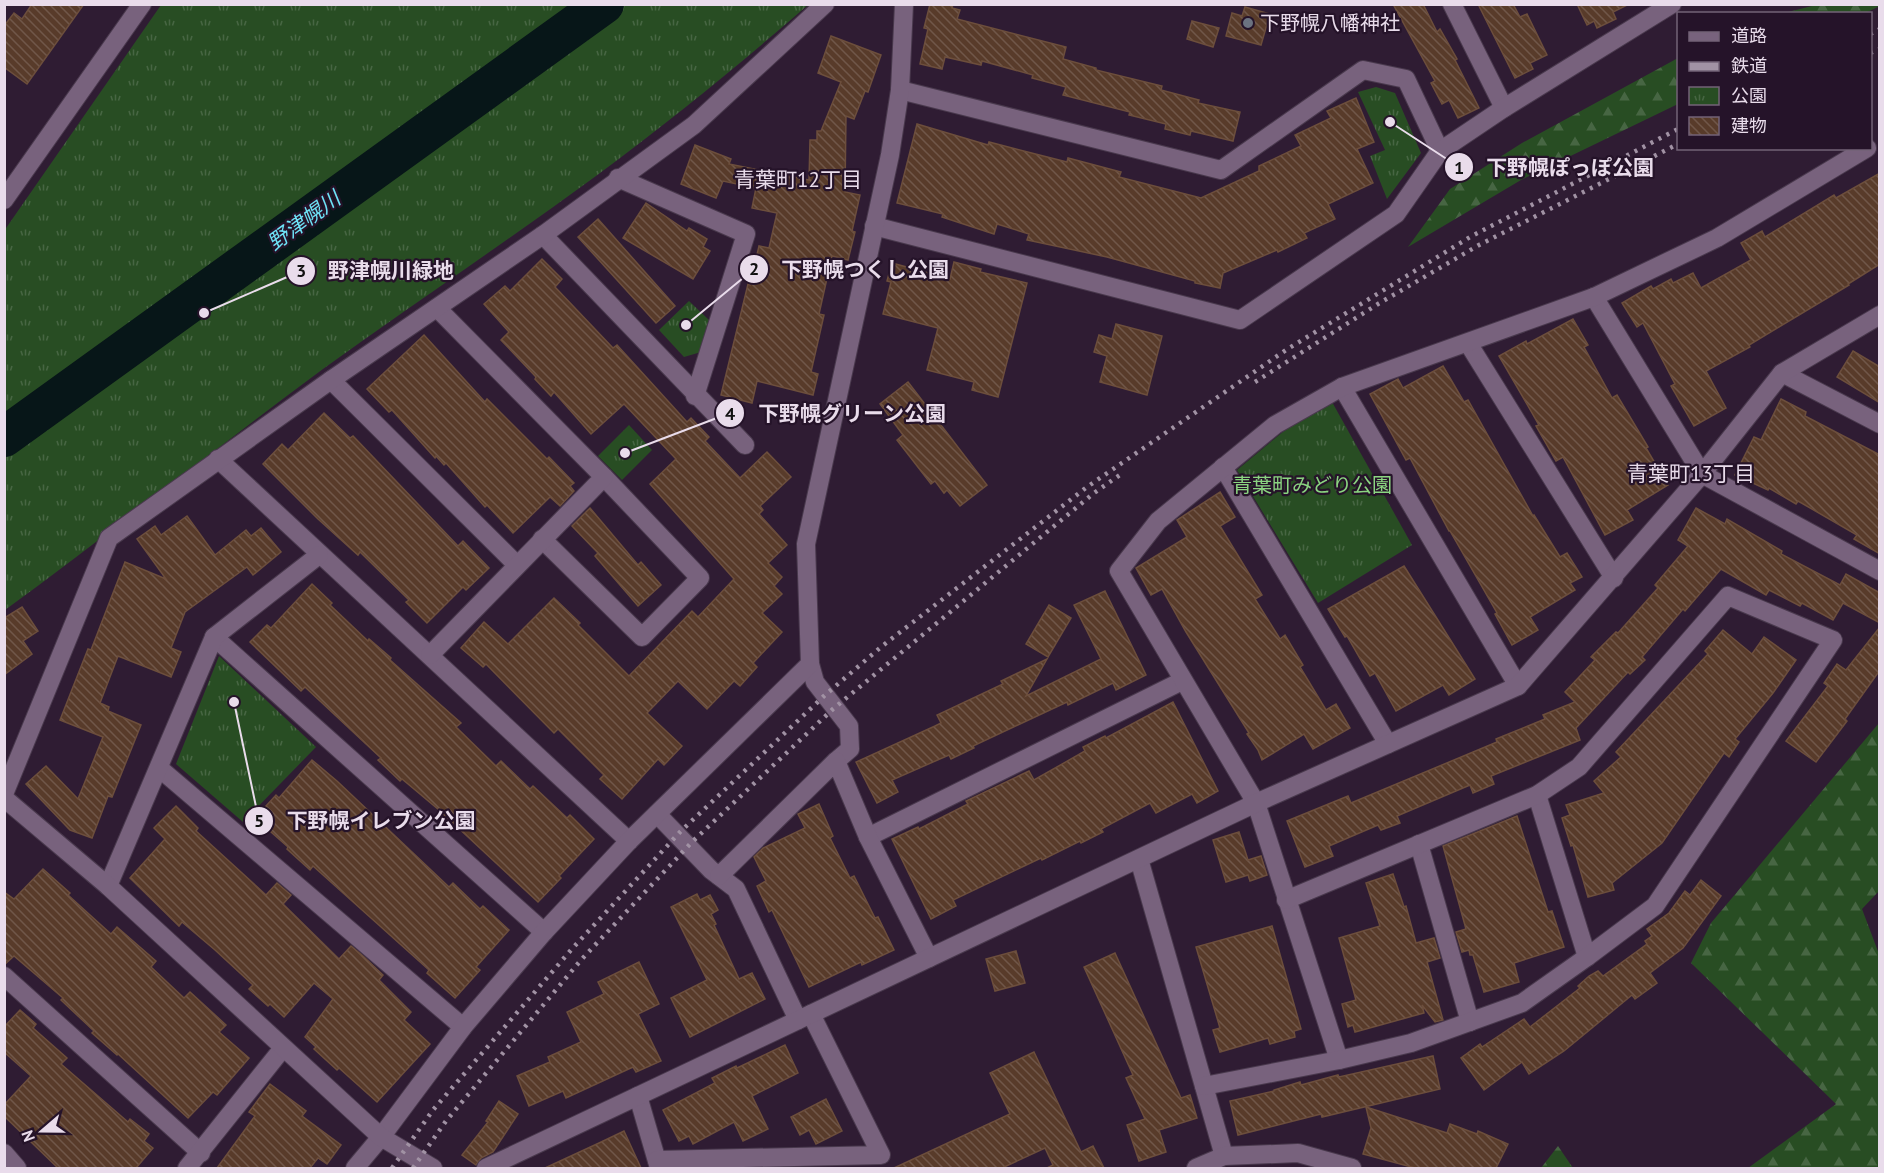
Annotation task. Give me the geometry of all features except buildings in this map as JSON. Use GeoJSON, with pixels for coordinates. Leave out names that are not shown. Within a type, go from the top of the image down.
{"type":"FeatureCollection","features":[{"type":"Feature","properties":{"kind":"street"},"geometry":{"type":"LineString","coordinates":[[4,200],[142,4]]}},
{"type":"Feature","properties":{"kind":"street"},"geometry":{"type":"LineString","coordinates":[[4,794],[109,538],[331,380],[543,235],[618,178],[694,125],[825,4]]}},
{"type":"Feature","properties":{"kind":"street"},"geometry":{"type":"LineString","coordinates":[[718,876],[850,749],[849,726],[815,682],[810,664],[806,544],[890,155],[900,90],[904,4]]}},
{"type":"Feature","properties":{"kind":"street"},"geometry":{"type":"LineString","coordinates":[[1452,4],[1504,108]]}},
{"type":"Feature","properties":{"kind":"street"},"geometry":{"type":"LineString","coordinates":[[874,226],[1240,320],[1396,214],[1440,151],[1504,108],[1672,4]]}},
{"type":"Feature","properties":{"kind":"street"},"geometry":{"type":"LineString","coordinates":[[900,90],[1221,170],[1363,70],[1406,79],[1440,151]]}},
{"type":"Feature","properties":{"kind":"street"},"geometry":{"type":"LineString","coordinates":[[1338,1060],[1256,803],[1119,571],[1158,521],[1223,467],[1275,425],[1342,387],[1594,297],[1717,238],[1863,150]]}},
{"type":"Feature","properties":{"kind":"street"},"geometry":{"type":"LineString","coordinates":[[618,178],[746,234],[695,396]]}},
{"type":"Feature","properties":{"kind":"street"},"geometry":{"type":"LineString","coordinates":[[543,235],[745,446]]}},
{"type":"Feature","properties":{"kind":"street"},"geometry":{"type":"LineString","coordinates":[[1594,297],[1702,474],[1880,571]]}},
{"type":"Feature","properties":{"kind":"street"},"geometry":{"type":"LineString","coordinates":[[437,308],[700,578],[642,637],[542,539]]}},
{"type":"Feature","properties":{"kind":"street"},"geometry":{"type":"LineString","coordinates":[[486,1168],[1256,803],[1518,686],[1702,474],[1782,373],[1880,315]]}},
{"type":"Feature","properties":{"kind":"street"},"geometry":{"type":"LineString","coordinates":[[1468,343],[1614,578]]}},
{"type":"Feature","properties":{"kind":"street"},"geometry":{"type":"LineString","coordinates":[[1782,373],[1880,424]]}},
{"type":"Feature","properties":{"kind":"street"},"geometry":{"type":"LineString","coordinates":[[331,380],[517,565]]}},
{"type":"Feature","properties":{"kind":"street"},"geometry":{"type":"LineString","coordinates":[[1342,387],[1518,686]]}},
{"type":"Feature","properties":{"kind":"street"},"geometry":{"type":"LineString","coordinates":[[218,459],[629,841]]}},
{"type":"Feature","properties":{"kind":"street"},"geometry":{"type":"LineString","coordinates":[[1223,467],[1388,744]]}},
{"type":"Feature","properties":{"kind":"street"},"geometry":{"type":"LineString","coordinates":[[430,655],[604,477]]}},
{"type":"Feature","properties":{"kind":"street"},"geometry":{"type":"LineString","coordinates":[[108,886],[214,637],[320,555]]}},
{"type":"Feature","properties":{"kind":"street"},"geometry":{"type":"LineString","coordinates":[[1204,1086],[1338,1060],[1411,1042],[1522,1003],[1587,957],[1655,906],[1833,640],[1728,596],[1579,767],[1536,795],[1286,900]]}},
{"type":"Feature","properties":{"kind":"street"},"geometry":{"type":"LineString","coordinates":[[214,637],[544,932]]}},
{"type":"Feature","properties":{"kind":"street"},"geometry":{"type":"LineString","coordinates":[[355,1168],[464,1027],[544,932],[629,841],[810,664]]}},
{"type":"Feature","properties":{"kind":"street"},"geometry":{"type":"LineString","coordinates":[[868,837],[1182,681]]}},
{"type":"Feature","properties":{"kind":"street"},"geometry":{"type":"LineString","coordinates":[[836,761],[868,837],[929,958]]}},
{"type":"Feature","properties":{"kind":"street"},"geometry":{"type":"LineString","coordinates":[[159,768],[464,1027]]}},
{"type":"Feature","properties":{"kind":"street"},"geometry":{"type":"LineString","coordinates":[[1536,795],[1587,957]]}},
{"type":"Feature","properties":{"kind":"street"},"geometry":{"type":"LineString","coordinates":[[4,798],[108,886],[381,1137],[433,1168]]}},
{"type":"Feature","properties":{"kind":"street"},"geometry":{"type":"LineString","coordinates":[[639,1096],[658,1164],[881,1155],[736,889],[718,876],[657,814]]}},
{"type":"Feature","properties":{"kind":"street"},"geometry":{"type":"LineString","coordinates":[[1419,844],[1470,1022]]}},
{"type":"Feature","properties":{"kind":"street"},"geometry":{"type":"LineString","coordinates":[[1139,859],[1224,1156]]}},
{"type":"Feature","properties":{"kind":"street"},"geometry":{"type":"LineString","coordinates":[[4,976],[201,1153]]}},
{"type":"Feature","properties":{"kind":"street"},"geometry":{"type":"LineString","coordinates":[[188,1168],[283,1048]]}},
{"type":"Feature","properties":{"kind":"street"},"geometry":{"type":"LineString","coordinates":[[4,1153],[17,1168]]}},
{"type":"Feature","properties":{"kind":"street"},"geometry":{"type":"LineString","coordinates":[[1196,1168],[1224,1156],[1298,1153],[1352,1168]]}},
{"type":"Feature","properties":{"kind":"green space"},"geometry":{"type":"Polygon","coordinates":[[[1879,4],[1880,6],[1867,12],[1788,12],[1816,5],[1879,4]]]}},
{"type":"Feature","properties":{"kind":"green space"},"geometry":{"type":"Polygon","coordinates":[[[161,5],[808,5],[623,156],[323,369],[5,610],[4,231],[161,5]]]}},
{"type":"Feature","properties":{"kind":"green space"},"geometry":{"type":"Polygon","coordinates":[[[1677,59],[1677,104],[1521,180],[1408,247],[1450,189],[1522,143],[1677,59]]]}},
{"type":"Feature","properties":{"kind":"green space"},"geometry":{"type":"Polygon","coordinates":[[[1376,87],[1395,93],[1421,153],[1387,199],[1370,156],[1385,150],[1358,92],[1376,87]]]}},
{"type":"Feature","properties":{"kind":"green space"},"geometry":{"type":"Polygon","coordinates":[[[689,301],[709,320],[701,352],[684,357],[659,330],[689,301]]]}},
{"type":"Feature","properties":{"kind":"green space","name":"青葉町みどり公園"},"geometry":{"type":"Polygon","coordinates":[[[1332,402],[1412,545],[1318,603],[1237,470],[1284,431],[1332,402]]]}},
{"type":"Feature","properties":{"kind":"green space"},"geometry":{"type":"Polygon","coordinates":[[[629,425],[652,450],[622,480],[598,456],[629,425]]]}},
{"type":"Feature","properties":{"kind":"green space"},"geometry":{"type":"Polygon","coordinates":[[[219,656],[316,747],[243,822],[176,764],[219,656]]]}},
{"type":"Feature","properties":{"kind":"green space"},"geometry":{"type":"Polygon","coordinates":[[[1879,723],[1879,891],[1862,909],[1879,954],[1879,1168],[1748,1168],[1836,1104],[1691,963],[1711,923],[1879,723]]]}},
{"type":"Feature","properties":{"kind":"green space"},"geometry":{"type":"Polygon","coordinates":[[[1558,1146],[1573,1168],[1541,1168],[1558,1146]]]}},
{"type":"Feature","properties":{"kind":"waterway","name":"野津幌川"},"geometry":{"type":"LineString","coordinates":[[4,437],[604,4]]}},
{"type":"Feature","properties":{"kind":"railway"},"geometry":{"type":"LineString","coordinates":[[1872,33],[1880,29]]}},
{"type":"Feature","properties":{"kind":"railway"},"geometry":{"type":"LineString","coordinates":[[1872,52],[1880,49]]}},
{"type":"Feature","properties":{"kind":"railway"},"geometry":{"type":"LineString","coordinates":[[392,1168],[433,1110],[571,950],[680,832],[824,696],[881,647],[1087,487],[1286,350],[1470,237],[1677,130]]}},
{"type":"Feature","properties":{"kind":"railway"},"geometry":{"type":"LineString","coordinates":[[1255,382],[1378,304],[1479,245],[1677,145]]}},
{"type":"Feature","properties":{"kind":"railway"},"geometry":{"type":"LineString","coordinates":[[413,1168],[446,1121],[581,960],[692,842],[833,709],[1094,493],[1124,472]]}},
{"type":"Feature","properties":{"kind":"place","name":"下野幌八幡神社"},"geometry":{"type":"Point","coordinates":[1248,23]}},
{"type":"Feature","properties":{"kind":"place","name":"下野幌ぽっぽ公園"},"geometry":{"type":"Point","coordinates":[1390,122]}},
{"type":"Feature","properties":{"kind":"place","name":"野津幌川緑地"},"geometry":{"type":"Point","coordinates":[204,313]}},
{"type":"Feature","properties":{"kind":"place","name":"下野幌つくし公園"},"geometry":{"type":"Point","coordinates":[686,325]}},
{"type":"Feature","properties":{"kind":"place","name":"下野幌グリーン公園"},"geometry":{"type":"Point","coordinates":[625,453]}},
{"type":"Feature","properties":{"kind":"place","name":"下野幌イレブン公園"},"geometry":{"type":"Point","coordinates":[234,702]}},
{"type":"Feature","properties":{"kind":"district","name":"青葉町12丁目"},"geometry":{"type":"Point","coordinates":[798,180]}},
{"type":"Feature","properties":{"kind":"district","name":"青葉町13丁目"},"geometry":{"type":"Point","coordinates":[1691,474]}}]}
